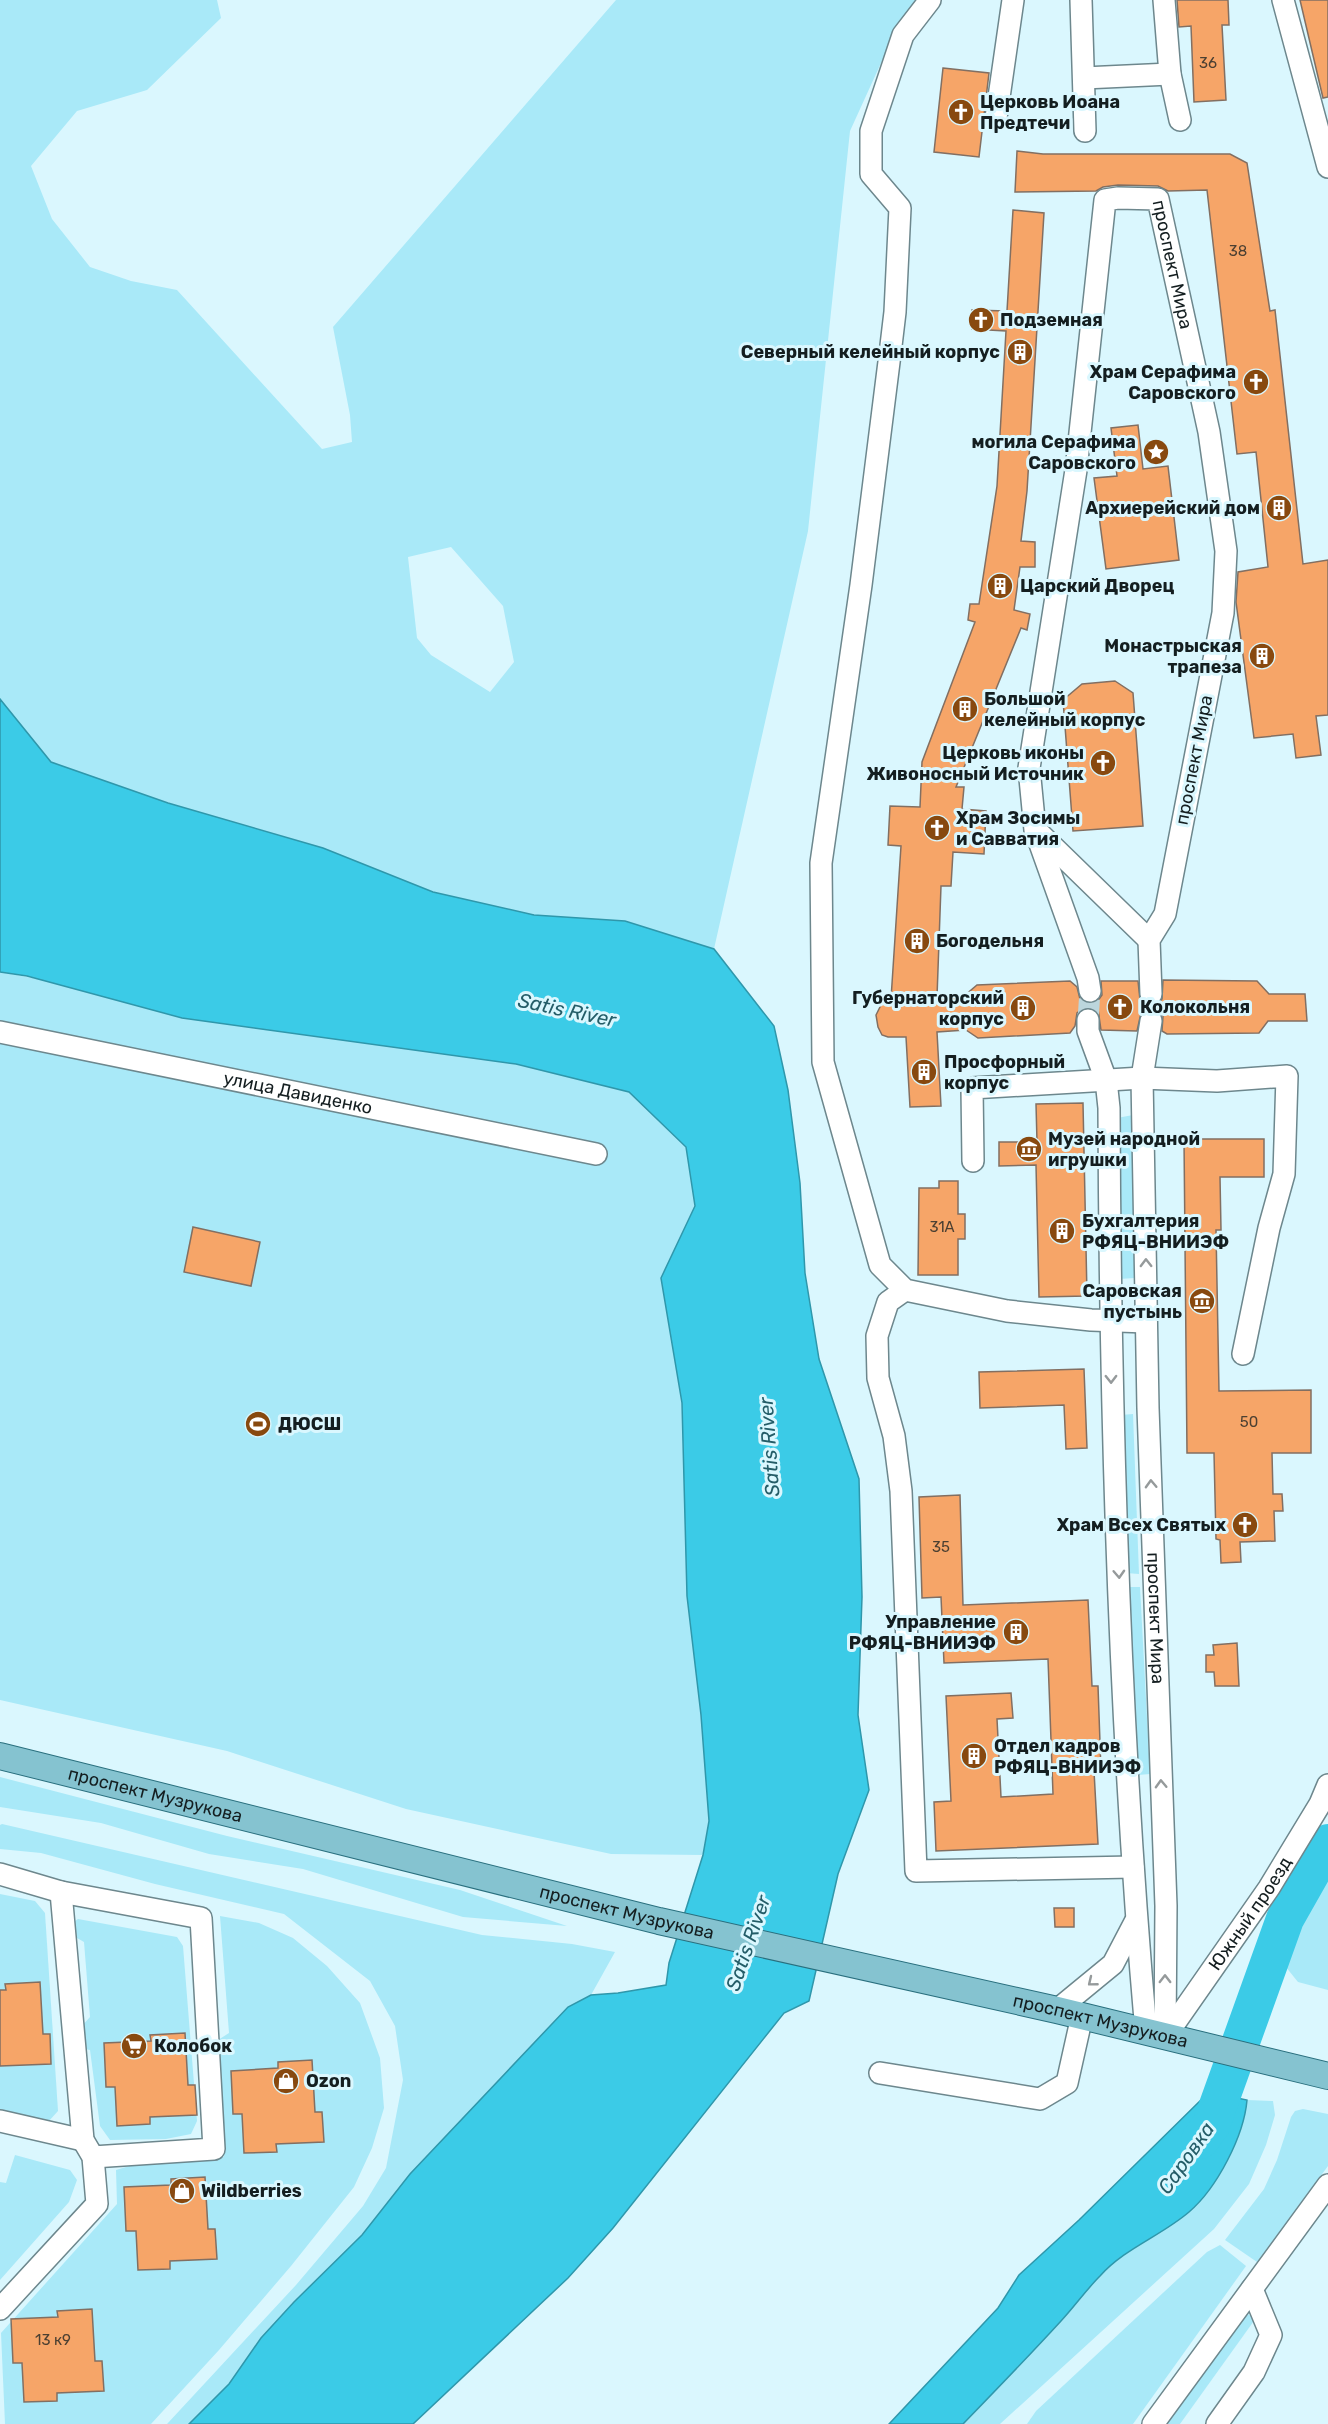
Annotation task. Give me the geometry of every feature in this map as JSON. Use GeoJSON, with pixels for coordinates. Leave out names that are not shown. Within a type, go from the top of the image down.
{"type":"FeatureCollection","features":[{"type":"Feature","properties":{"kind":"main road","name":"проспект Музрукова"},"geometry":{"type":"LineString","coordinates":[[0,1756],[659,1921],[1057,2010],[1328,2076]]}},
{"type":"Feature","properties":{"kind":"street"},"geometry":{"type":"LineString","coordinates":[[930,0],[903,35],[871,131],[871,174],[900,208],[895,312],[861,585],[821,862],[824,1062],[880,1266],[905,1290],[1007,1311],[1110,1321],[1146,1322]]}},
{"type":"Feature","properties":{"kind":"street"},"geometry":{"type":"LineString","coordinates":[[996,118],[1013,0]]}},
{"type":"Feature","properties":{"kind":"street"},"geometry":{"type":"LineString","coordinates":[[1081,0],[1085,131]]}},
{"type":"Feature","properties":{"kind":"street"},"geometry":{"type":"LineString","coordinates":[[1164,0],[1170,74],[1180,120]]}},
{"type":"Feature","properties":{"kind":"street"},"geometry":{"type":"LineString","coordinates":[[1283,0],[1328,167]]}},
{"type":"Feature","properties":{"kind":"street"},"geometry":{"type":"LineString","coordinates":[[1084,78],[1170,74]]}},
{"type":"Feature","properties":{"kind":"street","name":"проспект Мира"},"geometry":{"type":"LineString","coordinates":[[1090,991],[1088,978],[1035,830],[1029,768],[1076,470],[1105,200],[1118,198],[1158,199],[1209,432],[1226,551],[1223,613],[1165,914],[1149,940]]}},
{"type":"Feature","properties":{"kind":"street"},"geometry":{"type":"LineString","coordinates":[[1035,830],[1149,940],[1151,994]]}},
{"type":"Feature","properties":{"kind":"street","name":"проспект Мира"},"geometry":{"type":"LineString","coordinates":[[1088,1020],[1088,1031],[1106,1080],[1109,1108],[1111,1408],[1133,1867],[1136,1918],[1156,2035]]}},
{"type":"Feature","properties":{"kind":"street","name":"проспект Мира"},"geometry":{"type":"LineString","coordinates":[[1151,1021],[1142,1078],[1146,1322],[1166,1906],[1156,2035]]}},
{"type":"Feature","properties":{"kind":"street","name":"улица Давиденко"},"geometry":{"type":"LineString","coordinates":[[0,1032],[596,1154]]}},
{"type":"Feature","properties":{"kind":"street"},"geometry":{"type":"LineString","coordinates":[[973,1161],[972,1088],[1142,1078],[1217,1081],[1287,1076],[1284,1174],[1269,1228],[1243,1354]]}},
{"type":"Feature","properties":{"kind":"street"},"geometry":{"type":"LineString","coordinates":[[905,1290],[888,1302],[877,1336],[879,1378],[894,1436],[901,1491],[916,1871],[1133,1867]]}},
{"type":"Feature","properties":{"kind":"street","name":"Южный проезд"},"geometry":{"type":"LineString","coordinates":[[1156,2035],[1269,1888],[1320,1804],[1328,1785]]}},
{"type":"Feature","properties":{"kind":"street"},"geometry":{"type":"LineString","coordinates":[[0,1874],[61,1892],[201,1918],[214,2149],[88,2148],[0,2121]]}},
{"type":"Feature","properties":{"kind":"street"},"geometry":{"type":"LineString","coordinates":[[0,2309],[97,2204],[88,2148],[61,1892]]}},
{"type":"Feature","properties":{"kind":"street"},"geometry":{"type":"LineString","coordinates":[[1057,2010],[1113,1964],[1136,1918]]}},
{"type":"Feature","properties":{"kind":"street"},"geometry":{"type":"LineString","coordinates":[[880,2073],[1041,2100],[1067,2084],[1082,2016]]}},
{"type":"Feature","properties":{"kind":"street"},"geometry":{"type":"LineString","coordinates":[[1153,2424],[1328,2185]]}},
{"type":"Feature","properties":{"kind":"street"},"geometry":{"type":"LineString","coordinates":[[1217,2424],[1254,2372],[1271,2335],[1252,2289]]}},
{"type":"Feature","properties":{"kind":"shaded area"},"geometry":{"type":"Polygon","coordinates":[[[0,0],[217,0],[221,18],[147,90],[77,111],[31,166],[52,219],[90,267],[131,281],[177,290],[322,449],[352,442],[350,415],[333,327],[616,0],[922,0],[886,52],[850,131],[808,531],[714,949],[625,921],[534,915],[433,892],[323,848],[168,803],[51,762],[0,699],[0,0]],[[451,547],[408,557],[417,638],[431,655],[490,692],[514,662],[503,606],[451,547]]]}},
{"type":"Feature","properties":{"kind":"shaded area"},"geometry":{"type":"Polygon","coordinates":[[[0,972],[410,1048],[516,1064],[629,1092],[686,1147],[695,1206],[661,1278],[682,1403],[687,1596],[701,1715],[709,1821],[703,1855],[611,1854],[406,1809],[227,1751],[0,1700],[0,972]]]}},
{"type":"Feature","properties":{"kind":"shaded area"},"geometry":{"type":"Polygon","coordinates":[[[1133,1115],[1135,1278],[1119,1279],[1117,1118],[1133,1115]]]}},
{"type":"Feature","properties":{"kind":"shaded area"},"geometry":{"type":"Polygon","coordinates":[[[1133,1414],[1139,1574],[1126,1573],[1121,1415],[1133,1414]]]}},
{"type":"Feature","properties":{"kind":"shaded area"},"geometry":{"type":"Polygon","coordinates":[[[1128,1587],[1140,1587],[1150,1774],[1138,1775],[1128,1587]]]}},
{"type":"Feature","properties":{"kind":"shaded area"},"geometry":{"type":"Polygon","coordinates":[[[0,1777],[227,1836],[460,1890],[567,1926],[463,1917],[303,1869],[209,1854],[101,1823],[0,1807],[0,1777]]]}},
{"type":"Feature","properties":{"kind":"shaded area"},"geometry":{"type":"Polygon","coordinates":[[[0,1825],[482,1935],[572,1944],[615,1952],[591,1995],[568,2007],[362,2235],[261,2338],[229,2384],[189,2424],[167,2424],[296,2285],[363,2206],[386,2168],[403,2080],[395,2026],[370,1981],[284,1914],[155,1884],[41,1853],[0,1849],[0,1825]]]}},
{"type":"Feature","properties":{"kind":"shaded area"},"geometry":{"type":"Polygon","coordinates":[[[1328,1847],[1328,1990],[1298,1982],[1273,1951],[1328,1847]]]}},
{"type":"Feature","properties":{"kind":"shaded area"},"geometry":{"type":"Polygon","coordinates":[[[0,1894],[35,1901],[45,1913],[58,2111],[48,2122],[0,2111],[0,1894]]]}},
{"type":"Feature","properties":{"kind":"shaded area"},"geometry":{"type":"Polygon","coordinates":[[[220,1916],[259,1923],[293,1938],[327,1966],[360,2003],[380,2058],[384,2108],[372,2148],[354,2187],[291,2266],[219,2350],[151,2424],[5,2424],[1,2333],[117,2204],[116,2170],[136,2164],[224,2157],[215,2042],[229,2033],[220,1916]]]}},
{"type":"Feature","properties":{"kind":"shaded area"},"geometry":{"type":"Polygon","coordinates":[[[78,1919],[177,1937],[183,1946],[197,2121],[191,2134],[166,2139],[110,2140],[100,2126],[90,2050],[84,2049],[81,2027],[90,2017],[84,1942],[70,1934],[71,1924],[78,1919]]]}},
{"type":"Feature","properties":{"kind":"shaded area"},"geometry":{"type":"Polygon","coordinates":[[[1247,2100],[1273,2101],[1275,2115],[1266,2145],[1249,2184],[1214,2229],[1000,2424],[963,2424],[1110,2266],[1178,2220],[1199,2202],[1219,2176],[1235,2145],[1247,2100]]]}},
{"type":"Feature","properties":{"kind":"shaded area"},"geometry":{"type":"Polygon","coordinates":[[[1303,2109],[1328,2114],[1328,2166],[1257,2262],[1225,2240],[1264,2189],[1277,2160],[1291,2117],[1295,2111],[1303,2109]]]}},
{"type":"Feature","properties":{"kind":"shaded area"},"geometry":{"type":"Polygon","coordinates":[[[15,2155],[70,2170],[77,2180],[69,2202],[0,2280],[0,2182],[6,2183],[15,2155]]]}},
{"type":"Feature","properties":{"kind":"shaded area"},"geometry":{"type":"Polygon","coordinates":[[[1220,2245],[1246,2266],[1133,2424],[1027,2424],[1036,2411],[1207,2252],[1220,2245]]]}},
{"type":"Feature","properties":{"kind":"shaded area"},"geometry":{"type":"Polygon","coordinates":[[[1243,2312],[1256,2318],[1180,2424],[1164,2424],[1243,2312]]]}},
{"type":"Feature","properties":{"kind":"water","name":"Satis River"},"geometry":{"type":"Polygon","coordinates":[[[0,699],[51,762],[168,803],[323,848],[433,892],[534,915],[625,921],[714,949],[774,1026],[788,1090],[800,1183],[805,1273],[819,1359],[859,1479],[862,1597],[858,1715],[869,1790],[838,1874],[809,2001],[784,2013],[613,2228],[568,2278],[413,2424],[189,2424],[229,2384],[261,2338],[362,2235],[410,2174],[568,2007],[591,1995],[666,1985],[669,1963],[703,1855],[709,1821],[701,1715],[687,1596],[682,1403],[661,1278],[695,1206],[686,1147],[629,1092],[516,1064],[182,1018],[27,976],[0,972],[0,699]]]}},
{"type":"Feature","properties":{"kind":"water"},"geometry":{"type":"Polygon","coordinates":[[[1209,2092],[1247,2100],[1235,2145],[1219,2176],[1199,2202],[1178,2220],[1110,2266],[963,2424],[889,2424],[998,2308],[1019,2275],[1079,2220],[1209,2092]]]}},
{"type":"Feature","properties":{"kind":"building"},"geometry":{"type":"Polygon","coordinates":[[[1177,0],[1228,0],[1229,25],[1222,25],[1226,100],[1194,102],[1191,26],[1179,27],[1177,0]]]}},
{"type":"Feature","properties":{"kind":"building"},"geometry":{"type":"Polygon","coordinates":[[[1300,0],[1328,0],[1328,97],[1323,98],[1300,0]]]}},
{"type":"Feature","properties":{"kind":"building","name":"Церковь Иоана Предтечи"},"geometry":{"type":"Polygon","coordinates":[[[943,68],[989,73],[979,157],[934,152],[943,68]]]}},
{"type":"Feature","properties":{"kind":"building"},"geometry":{"type":"Polygon","coordinates":[[[1017,151],[1043,154],[1230,154],[1247,163],[1270,311],[1275,310],[1303,564],[1328,560],[1328,715],[1316,716],[1321,755],[1296,758],[1293,734],[1254,738],[1236,602],[1238,572],[1268,567],[1256,452],[1237,454],[1207,190],[1168,191],[1158,186],[1118,185],[1103,187],[1096,191],[1015,192],[1017,151]]]}},
{"type":"Feature","properties":{"kind":"building"},"geometry":{"type":"Polygon","coordinates":[[[1013,210],[1044,213],[1027,491],[1021,541],[1035,542],[1035,567],[1020,567],[1014,610],[1030,614],[1027,630],[1021,628],[956,787],[964,787],[962,809],[986,811],[984,854],[953,852],[951,886],[941,886],[937,997],[964,996],[977,985],[1070,981],[1077,987],[1080,999],[1086,1003],[1094,1003],[1090,1008],[1082,1009],[1077,1013],[1075,1026],[1070,1033],[978,1038],[966,1030],[937,1032],[941,1106],[910,1107],[906,1037],[882,1035],[876,1015],[883,1001],[891,999],[901,846],[888,845],[890,806],[920,807],[922,762],[975,622],[968,620],[970,604],[979,604],[997,486],[1006,331],[972,329],[972,310],[1007,311],[1013,210]]]}},
{"type":"Feature","properties":{"kind":"building"},"geometry":{"type":"Polygon","coordinates":[[[1138,425],[1143,469],[1168,466],[1179,560],[1106,569],[1094,478],[1117,476],[1111,428],[1138,425]]]}},
{"type":"Feature","properties":{"kind":"building","name":"Церковь иконы Живоносный Источник"},"geometry":{"type":"Polygon","coordinates":[[[1115,681],[1133,693],[1143,826],[1073,831],[1063,700],[1082,684],[1115,681]]]}},
{"type":"Feature","properties":{"kind":"building"},"geometry":{"type":"Polygon","coordinates":[[[1163,980],[1257,981],[1269,994],[1305,994],[1307,1021],[1268,1021],[1259,1033],[1167,1034],[1162,1031],[1163,1016],[1152,1008],[1141,1013],[1137,1031],[1101,1030],[1097,1002],[1102,995],[1101,981],[1138,981],[1140,1000],[1151,1007],[1157,1005],[1162,999],[1163,980]]]}},
{"type":"Feature","properties":{"kind":"building","name":"Бухгалтерия РФЯЦ-ВНИИЭФ"},"geometry":{"type":"Polygon","coordinates":[[[1083,1103],[1087,1296],[1039,1297],[1036,1165],[999,1166],[999,1142],[1037,1142],[1036,1104],[1083,1103]]]}},
{"type":"Feature","properties":{"kind":"building"},"geometry":{"type":"Polygon","coordinates":[[[1184,1139],[1264,1139],[1264,1177],[1220,1177],[1221,1230],[1216,1230],[1219,1391],[1311,1390],[1311,1453],[1272,1453],[1273,1494],[1282,1494],[1283,1511],[1274,1511],[1275,1541],[1240,1542],[1241,1562],[1221,1563],[1220,1540],[1216,1539],[1214,1453],[1187,1453],[1184,1139]]]}},
{"type":"Feature","properties":{"kind":"building"},"geometry":{"type":"Polygon","coordinates":[[[939,1181],[958,1181],[958,1214],[965,1214],[965,1239],[958,1239],[958,1275],[918,1275],[919,1188],[939,1188],[939,1181]]]}},
{"type":"Feature","properties":{"kind":"building"},"geometry":{"type":"Polygon","coordinates":[[[193,1227],[260,1242],[251,1286],[184,1272],[193,1227]]]}},
{"type":"Feature","properties":{"kind":"building"},"geometry":{"type":"Polygon","coordinates":[[[1084,1369],[1087,1448],[1066,1449],[1064,1405],[980,1408],[979,1372],[1084,1369]]]}},
{"type":"Feature","properties":{"kind":"building"},"geometry":{"type":"Polygon","coordinates":[[[960,1495],[963,1605],[1088,1600],[1092,1686],[1098,1686],[1101,1771],[1094,1771],[1098,1844],[936,1851],[934,1802],[951,1801],[946,1696],[1011,1693],[1013,1718],[997,1719],[1001,1797],[1053,1794],[1048,1659],[944,1663],[941,1597],[922,1598],[919,1497],[960,1495]]]}},
{"type":"Feature","properties":{"kind":"building"},"geometry":{"type":"Polygon","coordinates":[[[1237,1643],[1239,1686],[1215,1686],[1214,1672],[1206,1672],[1206,1655],[1214,1655],[1213,1645],[1237,1643]]]}},
{"type":"Feature","properties":{"kind":"building"},"geometry":{"type":"Polygon","coordinates":[[[1054,1908],[1074,1908],[1074,1927],[1055,1927],[1054,1908]]]}},
{"type":"Feature","properties":{"kind":"building"},"geometry":{"type":"Polygon","coordinates":[[[40,1982],[43,2034],[50,2034],[51,2064],[0,2066],[0,1990],[6,1990],[5,1984],[40,1982]]]}},
{"type":"Feature","properties":{"kind":"building"},"geometry":{"type":"Polygon","coordinates":[[[185,2033],[188,2085],[195,2085],[197,2115],[150,2117],[150,2124],[117,2126],[115,2087],[106,2087],[104,2043],[151,2041],[150,2035],[185,2033]]]}},
{"type":"Feature","properties":{"kind":"building"},"geometry":{"type":"Polygon","coordinates":[[[312,2060],[315,2112],[322,2112],[324,2142],[276,2144],[277,2152],[244,2153],[242,2114],[233,2114],[231,2071],[278,2068],[278,2062],[312,2060]]]}},
{"type":"Feature","properties":{"kind":"building"},"geometry":{"type":"Polygon","coordinates":[[[205,2177],[208,2229],[215,2229],[217,2259],[170,2261],[170,2269],[138,2270],[136,2231],[126,2231],[124,2187],[171,2185],[171,2179],[205,2177]]]}},
{"type":"Feature","properties":{"kind":"building"},"geometry":{"type":"Polygon","coordinates":[[[92,2309],[95,2361],[102,2361],[104,2391],[57,2393],[57,2401],[24,2402],[22,2363],[13,2363],[11,2319],[58,2317],[57,2311],[92,2309]]]}},
{"type":"Feature","properties":{"kind":"waterway","name":"Саровка"},"geometry":{"type":"LineString","coordinates":[[1200,2140],[1211,2125],[1285,1919],[1328,1843]]}},
{"type":"Feature","properties":{"kind":"tunnel"},"geometry":{"type":"LineString","coordinates":[[1088,1020],[1090,991]]}},
{"type":"Feature","properties":{"kind":"place","name":"Церковь Иоана Предтечи"},"geometry":{"type":"Point","coordinates":[961,112]}},
{"type":"Feature","properties":{"kind":"place","name":"Подземная"},"geometry":{"type":"Point","coordinates":[981,320]}},
{"type":"Feature","properties":{"kind":"place","name":"Северный келейный корпус"},"geometry":{"type":"Point","coordinates":[1020,352]}},
{"type":"Feature","properties":{"kind":"place","name":"Храм Серафима Саровского"},"geometry":{"type":"Point","coordinates":[1256,382]}},
{"type":"Feature","properties":{"kind":"place","name":"могила Серафима Саровского"},"geometry":{"type":"Point","coordinates":[1156,452]}},
{"type":"Feature","properties":{"kind":"place","name":"Архиерейский дом"},"geometry":{"type":"Point","coordinates":[1279,508]}},
{"type":"Feature","properties":{"kind":"place","name":"Царский Дворец"},"geometry":{"type":"Point","coordinates":[1000,586]}},
{"type":"Feature","properties":{"kind":"place","name":"Монастрыская трапеза"},"geometry":{"type":"Point","coordinates":[1262,656]}},
{"type":"Feature","properties":{"kind":"place","name":"Большой келейный корпус"},"geometry":{"type":"Point","coordinates":[965,709]}},
{"type":"Feature","properties":{"kind":"place","name":"Церковь иконы Живоносный Источник"},"geometry":{"type":"Point","coordinates":[1103,763]}},
{"type":"Feature","properties":{"kind":"place","name":"Храм Зосимы и Савватия"},"geometry":{"type":"Point","coordinates":[937,828]}},
{"type":"Feature","properties":{"kind":"place","name":"Богодельня"},"geometry":{"type":"Point","coordinates":[917,941]}},
{"type":"Feature","properties":{"kind":"place","name":"Колокольня"},"geometry":{"type":"Point","coordinates":[1120,1007]}},
{"type":"Feature","properties":{"kind":"place","name":"Губернаторский корпус"},"geometry":{"type":"Point","coordinates":[1023,1008]}},
{"type":"Feature","properties":{"kind":"place","name":"Просфорный корпус"},"geometry":{"type":"Point","coordinates":[924,1072]}},
{"type":"Feature","properties":{"kind":"place","name":"Музей народной игрушки"},"geometry":{"type":"Point","coordinates":[1029,1149]}},
{"type":"Feature","properties":{"kind":"place","name":"Бухгалтерия РФЯЦ-ВНИИЭФ"},"geometry":{"type":"Point","coordinates":[1062,1231]}},
{"type":"Feature","properties":{"kind":"place","name":"Саровская пустынь"},"geometry":{"type":"Point","coordinates":[1202,1301]}},
{"type":"Feature","properties":{"kind":"place","name":"ДЮСШ"},"geometry":{"type":"Point","coordinates":[258,1424]}},
{"type":"Feature","properties":{"kind":"place","name":"Храм Всех Святых"},"geometry":{"type":"Point","coordinates":[1245,1525]}},
{"type":"Feature","properties":{"kind":"place","name":"Управление РФЯЦ-ВНИИЭФ"},"geometry":{"type":"Point","coordinates":[1016,1632]}},
{"type":"Feature","properties":{"kind":"place","name":"Отдел кадров РФЯЦ-ВНИИЭФ"},"geometry":{"type":"Point","coordinates":[974,1756]}},
{"type":"Feature","properties":{"kind":"place","name":"Колобок"},"geometry":{"type":"Point","coordinates":[134,2046]}},
{"type":"Feature","properties":{"kind":"place","name":"Ozon"},"geometry":{"type":"Point","coordinates":[286,2081]}},
{"type":"Feature","properties":{"kind":"place","name":"Wildberries"},"geometry":{"type":"Point","coordinates":[182,2191]}}]}
